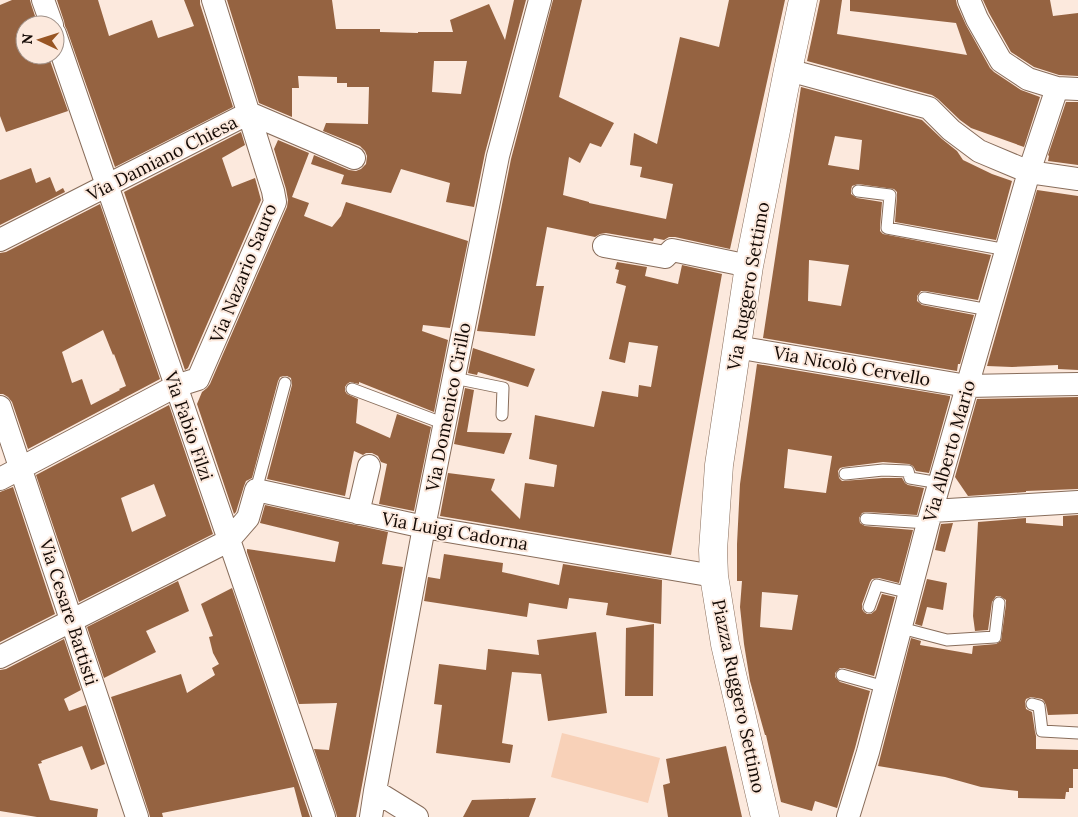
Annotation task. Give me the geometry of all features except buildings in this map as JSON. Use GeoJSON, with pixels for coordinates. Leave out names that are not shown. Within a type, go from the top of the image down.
{"type":"FeatureCollection","features":[{"type":"Feature","properties":{"kind":"street"},"geometry":{"type":"LineString","coordinates":[[43,0],[48,15]]}},
{"type":"Feature","properties":{"kind":"street","name":"Via Nazario Sauro"},"geometry":{"type":"LineString","coordinates":[[0,479],[176,386],[198,379],[275,202],[249,113],[212,0]]}},
{"type":"Feature","properties":{"kind":"street","name":"Via Domenico Cirillo"},"geometry":{"type":"LineString","coordinates":[[371,817],[374,791],[424,527],[498,156],[540,0]]}},
{"type":"Feature","properties":{"kind":"street","name":"Via Ruggero Settimo"},"geometry":{"type":"LineString","coordinates":[[714,576],[713,550],[719,466],[736,346],[749,266],[803,0]]}},
{"type":"Feature","properties":{"kind":"street"},"geometry":{"type":"LineString","coordinates":[[969,0],[1000,61],[1028,79],[1068,89]]}},
{"type":"Feature","properties":{"kind":"street","name":"Via Fabio Filzi"},"geometry":{"type":"LineString","coordinates":[[65,63],[324,817]]}},
{"type":"Feature","properties":{"kind":"street"},"geometry":{"type":"LineString","coordinates":[[788,70],[929,108],[951,130],[979,150],[1029,172],[1078,179]]}},
{"type":"Feature","properties":{"kind":"street","name":"Via Alberto Mario"},"geometry":{"type":"LineString","coordinates":[[848,817],[868,752],[930,517],[1029,172],[1068,89]]}},
{"type":"Feature","properties":{"kind":"street","name":"Via Damiano Chiesa"},"geometry":{"type":"LineString","coordinates":[[0,240],[249,113],[354,158]]}},
{"type":"Feature","properties":{"kind":"street"},"geometry":{"type":"LineString","coordinates":[[604,246],[666,257],[672,250],[749,266]]}},
{"type":"Feature","properties":{"kind":"street","name":"Via Nicolò Cervello"},"geometry":{"type":"LineString","coordinates":[[736,346],[967,386],[1078,384]]}},
{"type":"Feature","properties":{"kind":"street","name":"Via Cesare Battisti"},"geometry":{"type":"LineString","coordinates":[[0,407],[137,817]]}},
{"type":"Feature","properties":{"kind":"street"},"geometry":{"type":"LineString","coordinates":[[358,512],[369,466]]}},
{"type":"Feature","properties":{"kind":"street"},"geometry":{"type":"LineString","coordinates":[[0,658],[228,541],[248,518],[256,490]]}},
{"type":"Feature","properties":{"kind":"street","name":"Via Luigi Cadorna"},"geometry":{"type":"LineString","coordinates":[[256,490],[424,527],[714,576]]}},
{"type":"Feature","properties":{"kind":"street"},"geometry":{"type":"LineString","coordinates":[[930,517],[1078,502]]}},
{"type":"Feature","properties":{"kind":"street","name":"Piazza Ruggero Settimo"},"geometry":{"type":"LineString","coordinates":[[714,576],[725,644],[765,817]]}},
{"type":"Feature","properties":{"kind":"street"},"geometry":{"type":"LineString","coordinates":[[374,791],[417,817]]}},
{"type":"Feature","properties":{"kind":"lane"},"geometry":{"type":"LineString","coordinates":[[858,191],[890,194],[887,228],[1007,250]]}},
{"type":"Feature","properties":{"kind":"lane"},"geometry":{"type":"LineString","coordinates":[[924,298],[989,310]]}},
{"type":"Feature","properties":{"kind":"lane"},"geometry":{"type":"LineString","coordinates":[[454,378],[503,388],[502,415]]}},
{"type":"Feature","properties":{"kind":"lane"},"geometry":{"type":"LineString","coordinates":[[256,490],[285,383]]}},
{"type":"Feature","properties":{"kind":"lane"},"geometry":{"type":"LineString","coordinates":[[352,389],[444,424]]}},
{"type":"Feature","properties":{"kind":"lane"},"geometry":{"type":"LineString","coordinates":[[845,474],[883,470],[908,471],[910,478],[940,482]]}},
{"type":"Feature","properties":{"kind":"lane"},"geometry":{"type":"LineString","coordinates":[[866,519],[930,517]]}},
{"type":"Feature","properties":{"kind":"lane"},"geometry":{"type":"LineString","coordinates":[[868,607],[877,585],[910,593]]}},
{"type":"Feature","properties":{"kind":"lane"},"geometry":{"type":"LineString","coordinates":[[901,628],[947,640],[996,637],[999,603]]}},
{"type":"Feature","properties":{"kind":"lane"},"geometry":{"type":"LineString","coordinates":[[842,675],[885,687]]}},
{"type":"Feature","properties":{"kind":"lane"},"geometry":{"type":"LineString","coordinates":[[1032,704],[1039,706],[1042,731],[1078,733]]}},
{"type":"Feature","properties":{"kind":"shaded area"},"geometry":{"type":"Polygon","coordinates":[[[562,733],[660,758],[648,803],[551,777],[562,733]]]}}]}
